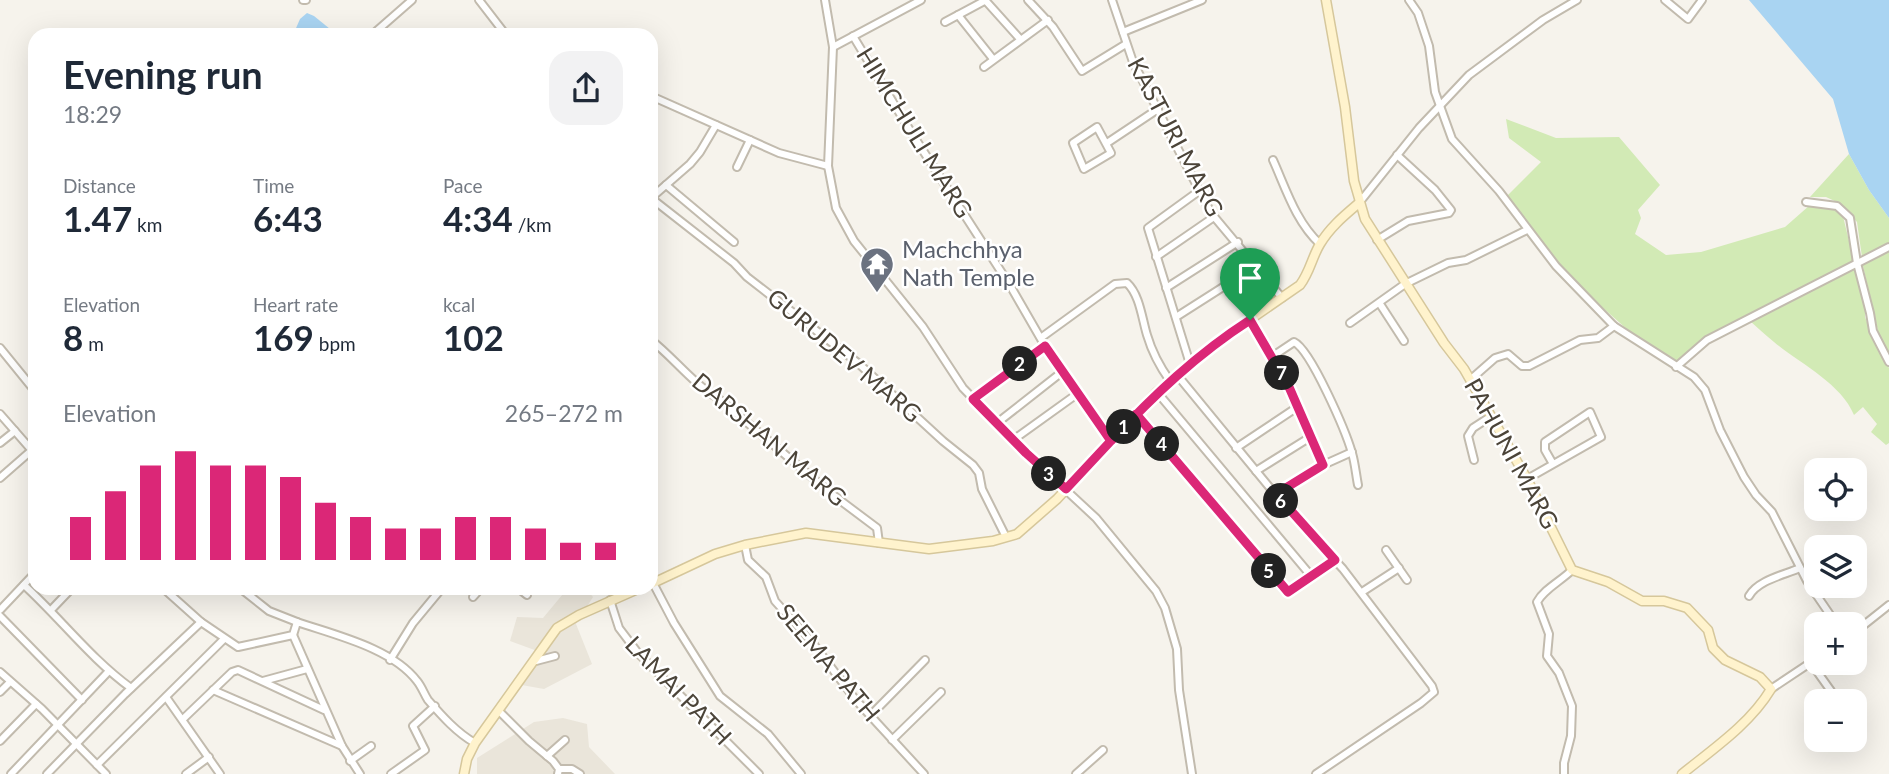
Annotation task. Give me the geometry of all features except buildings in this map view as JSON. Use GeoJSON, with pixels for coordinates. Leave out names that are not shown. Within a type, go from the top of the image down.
{"type":"FeatureCollection","features":[{"type":"Feature","properties":{"kind":"street"},"geometry":{"type":"LineString","coordinates":[[380,28],[412,0]]}},
{"type":"Feature","properties":{"kind":"street"},"geometry":{"type":"LineString","coordinates":[[479,0],[501,28]]}},
{"type":"Feature","properties":{"kind":"street"},"geometry":{"type":"LineString","coordinates":[[825,0],[833,47],[828,166],[836,208],[854,241],[893,287],[973,399],[1096,518],[1156,591],[1165,608],[1177,649],[1182,715],[1192,774]]}},
{"type":"Feature","properties":{"kind":"street"},"geometry":{"type":"LineString","coordinates":[[833,47],[921,0]]}},
{"type":"Feature","properties":{"kind":"street"},"geometry":{"type":"LineString","coordinates":[[945,22],[986,0],[1020,39]]}},
{"type":"Feature","properties":{"kind":"street"},"geometry":{"type":"LineString","coordinates":[[1028,0],[1048,20],[1082,71],[1126,44]]}},
{"type":"Feature","properties":{"kind":"street","name":"KASTURI MARG"},"geometry":{"type":"LineString","coordinates":[[1112,0],[1126,44],[1199,191],[1214,217],[1238,242],[1282,298]]}},
{"type":"Feature","properties":{"kind":"street"},"geometry":{"type":"LineString","coordinates":[[1123,32],[1202,0]]}},
{"type":"Feature","properties":{"kind":"street","name":"PAHUNI MARG"},"geometry":{"type":"LineString","coordinates":[[1326,0],[1345,107],[1354,181],[1365,219],[1405,284],[1464,369],[1527,480],[1572,570]]}},
{"type":"Feature","properties":{"kind":"street"},"geometry":{"type":"LineString","coordinates":[[1409,0],[1418,13],[1429,46],[1435,92],[1452,139],[1499,191],[1556,267],[1614,326],[1694,377],[1705,390],[1729,449],[1756,495],[1772,512],[1800,568],[1829,612]]}},
{"type":"Feature","properties":{"kind":"street"},"geometry":{"type":"LineString","coordinates":[[658,580],[715,554],[806,533],[929,549],[1017,534],[1036,520],[1157,392],[1190,364],[1296,288],[1306,277],[1320,244],[1337,222],[1359,203],[1439,106],[1469,75],[1543,20],[1577,0]]}},
{"type":"Feature","properties":{"kind":"street"},"geometry":{"type":"LineString","coordinates":[[1665,0],[1688,19],[1702,0]]}},
{"type":"Feature","properties":{"kind":"street"},"geometry":{"type":"LineString","coordinates":[[958,15],[993,59]]}},
{"type":"Feature","properties":{"kind":"street"},"geometry":{"type":"LineString","coordinates":[[984,67],[1048,20]]}},
{"type":"Feature","properties":{"kind":"street","name":"HIMCHULI MARG"},"geometry":{"type":"LineString","coordinates":[[853,36],[1042,337],[1045,346],[1111,441]]}},
{"type":"Feature","properties":{"kind":"street"},"geometry":{"type":"LineString","coordinates":[[658,99],[779,153],[828,166]]}},
{"type":"Feature","properties":{"kind":"street"},"geometry":{"type":"LineString","coordinates":[[1107,143],[1158,109]]}},
{"type":"Feature","properties":{"kind":"street"},"geometry":{"type":"LineString","coordinates":[[658,192],[700,152],[716,125]]}},
{"type":"Feature","properties":{"kind":"street"},"geometry":{"type":"LineString","coordinates":[[1097,127],[1107,143],[1110,155],[1086,169],[1082,168],[1073,146],[1075,139],[1097,127]]}},
{"type":"Feature","properties":{"kind":"street"},"geometry":{"type":"LineString","coordinates":[[737,167],[750,140]]}},
{"type":"Feature","properties":{"kind":"street"},"geometry":{"type":"LineString","coordinates":[[1377,240],[1408,221],[1449,213],[1451,210],[1445,199],[1397,155]]}},
{"type":"Feature","properties":{"kind":"street"},"geometry":{"type":"LineString","coordinates":[[1273,160],[1300,221],[1320,244]]}},
{"type":"Feature","properties":{"kind":"street"},"geometry":{"type":"LineString","coordinates":[[666,185],[734,242]]}},
{"type":"Feature","properties":{"kind":"street"},"geometry":{"type":"LineString","coordinates":[[1190,364],[1148,228],[1199,191]]}},
{"type":"Feature","properties":{"kind":"street"},"geometry":{"type":"LineString","coordinates":[[1806,202],[1837,205],[1850,218],[1857,263],[1873,331],[1889,362]]}},
{"type":"Feature","properties":{"kind":"street","name":"GURUDEV MARG"},"geometry":{"type":"LineString","coordinates":[[658,203],[858,363],[973,465],[979,473],[982,489],[1006,537]]}},
{"type":"Feature","properties":{"kind":"street"},"geometry":{"type":"LineString","coordinates":[[1156,257],[1214,217]]}},
{"type":"Feature","properties":{"kind":"street"},"geometry":{"type":"LineString","coordinates":[[1350,323],[1405,284],[1453,261],[1466,260],[1527,230]]}},
{"type":"Feature","properties":{"kind":"street"},"geometry":{"type":"LineString","coordinates":[[1166,288],[1238,242]]}},
{"type":"Feature","properties":{"kind":"street"},"geometry":{"type":"LineString","coordinates":[[1676,367],[1707,340],[1889,247]]}},
{"type":"Feature","properties":{"kind":"street"},"geometry":{"type":"LineString","coordinates":[[1175,317],[1256,266]]}},
{"type":"Feature","properties":{"kind":"street"},"geometry":{"type":"LineString","coordinates":[[1042,337],[1115,284],[1127,283],[1136,296],[1161,369],[1174,378],[1335,560],[1432,686],[1434,692],[1411,710],[1316,774]]}},
{"type":"Feature","properties":{"kind":"street"},"geometry":{"type":"LineString","coordinates":[[1380,304],[1404,341]]}},
{"type":"Feature","properties":{"kind":"street"},"geometry":{"type":"LineString","coordinates":[[1250,320],[1273,356],[1299,406],[1323,465]]}},
{"type":"Feature","properties":{"kind":"street"},"geometry":{"type":"LineString","coordinates":[[1470,380],[1501,355],[1508,354],[1522,366],[1529,366],[1580,340],[1598,338],[1614,326]]}},
{"type":"Feature","properties":{"kind":"street"},"geometry":{"type":"LineString","coordinates":[[1273,356],[1294,342],[1298,343],[1317,372],[1352,452],[1358,485]]}},
{"type":"Feature","properties":{"kind":"street","name":"DARSHAN MARG"},"geometry":{"type":"LineString","coordinates":[[658,346],[708,393],[877,528],[879,543]]}},
{"type":"Feature","properties":{"kind":"street"},"geometry":{"type":"LineString","coordinates":[[973,399],[1045,346]]}},
{"type":"Feature","properties":{"kind":"street"},"geometry":{"type":"LineString","coordinates":[[0,348],[28,382]]}},
{"type":"Feature","properties":{"kind":"street"},"geometry":{"type":"LineString","coordinates":[[997,423],[1062,372]]}},
{"type":"Feature","properties":{"kind":"street"},"geometry":{"type":"LineString","coordinates":[[1157,392],[1312,577]]}},
{"type":"Feature","properties":{"kind":"street"},"geometry":{"type":"LineString","coordinates":[[1013,440],[1077,394]]}},
{"type":"Feature","properties":{"kind":"street"},"geometry":{"type":"LineString","coordinates":[[1236,448],[1299,406]]}},
{"type":"Feature","properties":{"kind":"street"},"geometry":{"type":"LineString","coordinates":[[1527,480],[1601,437],[1590,412],[1545,442],[1544,446],[1553,464]]}},
{"type":"Feature","properties":{"kind":"street"},"geometry":{"type":"LineString","coordinates":[[1136,414],[1284,590],[1293,590],[1335,560]]}},
{"type":"Feature","properties":{"kind":"street"},"geometry":{"type":"LineString","coordinates":[[0,415],[28,444]]}},
{"type":"Feature","properties":{"kind":"street"},"geometry":{"type":"LineString","coordinates":[[1475,460],[1468,436],[1473,428],[1490,417]]}},
{"type":"Feature","properties":{"kind":"street"},"geometry":{"type":"LineString","coordinates":[[0,443],[15,431]]}},
{"type":"Feature","properties":{"kind":"street"},"geometry":{"type":"LineString","coordinates":[[1256,471],[1312,436]]}},
{"type":"Feature","properties":{"kind":"street"},"geometry":{"type":"LineString","coordinates":[[1276,494],[1323,465],[1352,452]]}},
{"type":"Feature","properties":{"kind":"street"},"geometry":{"type":"LineString","coordinates":[[0,478],[28,453]]}},
{"type":"Feature","properties":{"kind":"street","name":"SEEMA PATH"},"geometry":{"type":"LineString","coordinates":[[745,545],[748,560],[766,577],[775,601],[870,716],[924,774]]}},
{"type":"Feature","properties":{"kind":"street"},"geometry":{"type":"LineString","coordinates":[[1386,550],[1407,580]]}},
{"type":"Feature","properties":{"kind":"street"},"geometry":{"type":"LineString","coordinates":[[1362,592],[1399,568]]}},
{"type":"Feature","properties":{"kind":"street"},"geometry":{"type":"LineString","coordinates":[[1749,596],[1757,586],[1800,568]]}},
{"type":"Feature","properties":{"kind":"street"},"geometry":{"type":"LineString","coordinates":[[1564,774],[1571,736],[1572,706],[1559,673],[1547,656],[1549,634],[1537,602],[1572,570],[1608,582],[1642,601],[1664,601],[1687,608],[1708,630],[1713,648],[1725,660],[1760,677],[1771,689]]}},
{"type":"Feature","properties":{"kind":"street"},"geometry":{"type":"LineString","coordinates":[[0,610],[28,581]]}},
{"type":"Feature","properties":{"kind":"street"},"geometry":{"type":"LineString","coordinates":[[24,585],[28,589]]}},
{"type":"Feature","properties":{"kind":"street"},"geometry":{"type":"LineString","coordinates":[[658,594],[720,696],[768,734],[801,774]]}},
{"type":"Feature","properties":{"kind":"street"},"geometry":{"type":"LineString","coordinates":[[35,595],[108,672],[131,688]]}},
{"type":"Feature","properties":{"kind":"street"},"geometry":{"type":"LineString","coordinates":[[51,610],[65,595]]}},
{"type":"Feature","properties":{"kind":"street"},"geometry":{"type":"LineString","coordinates":[[171,595],[201,622],[238,647],[293,635]]}},
{"type":"Feature","properties":{"kind":"street"},"geometry":{"type":"LineString","coordinates":[[249,595],[269,611],[341,636],[390,660],[417,680],[428,699],[462,736],[475,743]]}},
{"type":"Feature","properties":{"kind":"street"},"geometry":{"type":"LineString","coordinates":[[390,660],[406,634],[437,595]]}},
{"type":"Feature","properties":{"kind":"street"},"geometry":{"type":"LineString","coordinates":[[464,774],[467,759],[475,743],[500,712],[557,628],[622,595]]}},
{"type":"Feature","properties":{"kind":"street","name":"LAMAI PATH"},"geometry":{"type":"LineString","coordinates":[[610,600],[619,628],[638,653],[759,774]]}},
{"type":"Feature","properties":{"kind":"street"},"geometry":{"type":"LineString","coordinates":[[1867,622],[1889,605]]}},
{"type":"Feature","properties":{"kind":"street"},"geometry":{"type":"LineString","coordinates":[[0,616],[82,700]]}},
{"type":"Feature","properties":{"kind":"street"},"geometry":{"type":"LineString","coordinates":[[51,772],[131,688],[201,622]]}},
{"type":"Feature","properties":{"kind":"street"},"geometry":{"type":"LineString","coordinates":[[297,622],[293,635],[324,709],[350,761],[360,774]]}},
{"type":"Feature","properties":{"kind":"street"},"geometry":{"type":"LineString","coordinates":[[97,765],[224,639]]}},
{"type":"Feature","properties":{"kind":"street"},"geometry":{"type":"LineString","coordinates":[[536,661],[555,656]]}},
{"type":"Feature","properties":{"kind":"street"},"geometry":{"type":"LineString","coordinates":[[870,716],[925,660]]}},
{"type":"Feature","properties":{"kind":"street"},"geometry":{"type":"LineString","coordinates":[[263,681],[307,668]]}},
{"type":"Feature","properties":{"kind":"street"},"geometry":{"type":"LineString","coordinates":[[1682,774],[1749,717],[1763,703],[1771,689],[1804,668]]}},
{"type":"Feature","properties":{"kind":"street"},"geometry":{"type":"LineString","coordinates":[[183,719],[236,670],[324,709]]}},
{"type":"Feature","properties":{"kind":"street"},"geometry":{"type":"LineString","coordinates":[[0,672],[106,774]]}},
{"type":"Feature","properties":{"kind":"street"},"geometry":{"type":"LineString","coordinates":[[11,774],[108,672]]}},
{"type":"Feature","properties":{"kind":"street"},"geometry":{"type":"LineString","coordinates":[[0,692],[9,682]]}},
{"type":"Feature","properties":{"kind":"street"},"geometry":{"type":"LineString","coordinates":[[213,690],[342,746]]}},
{"type":"Feature","properties":{"kind":"street"},"geometry":{"type":"LineString","coordinates":[[892,740],[941,692]]}},
{"type":"Feature","properties":{"kind":"street"},"geometry":{"type":"LineString","coordinates":[[166,696],[220,774]]}},
{"type":"Feature","properties":{"kind":"street"},"geometry":{"type":"LineString","coordinates":[[0,741],[36,704]]}},
{"type":"Feature","properties":{"kind":"street"},"geometry":{"type":"LineString","coordinates":[[391,774],[425,750],[414,726],[435,706]]}},
{"type":"Feature","properties":{"kind":"street"},"geometry":{"type":"LineString","coordinates":[[500,712],[548,756],[558,771],[567,768],[580,774]]}},
{"type":"Feature","properties":{"kind":"street"},"geometry":{"type":"LineString","coordinates":[[548,756],[565,740]]}},
{"type":"Feature","properties":{"kind":"street"},"geometry":{"type":"LineString","coordinates":[[350,761],[371,746]]}},
{"type":"Feature","properties":{"kind":"street"},"geometry":{"type":"LineString","coordinates":[[1076,774],[1103,750]]}},
{"type":"Feature","properties":{"kind":"street"},"geometry":{"type":"LineString","coordinates":[[186,774],[209,757]]}},
{"type":"Feature","properties":{"kind":"shaded area"},"geometry":{"type":"Polygon","coordinates":[[[562,595],[591,595],[593,597],[576,624],[592,664],[544,689],[516,684],[540,652],[510,641],[517,617],[543,618],[562,595]]]}},
{"type":"Feature","properties":{"kind":"shaded area"},"geometry":{"type":"Polygon","coordinates":[[[563,718],[587,724],[589,747],[615,774],[477,774],[477,758],[534,722],[563,718]]]}},
{"type":"Feature","properties":{"kind":"green space"},"geometry":{"type":"Polygon","coordinates":[[[1506,119],[1556,138],[1619,137],[1660,185],[1638,210],[1641,218],[1635,234],[1666,255],[1701,252],[1785,227],[1810,205],[1833,207],[1842,212],[1854,262],[1709,334],[1675,364],[1629,331],[1567,276],[1507,196],[1541,162],[1509,138],[1506,119]]]}},
{"type":"Feature","properties":{"kind":"green space"},"geometry":{"type":"Polygon","coordinates":[[[1849,154],[1869,190],[1889,218],[1889,246],[1862,257],[1857,222],[1839,203],[1826,197],[1810,197],[1849,154]]]}},
{"type":"Feature","properties":{"kind":"green space"},"geometry":{"type":"Polygon","coordinates":[[[1889,249],[1889,353],[1881,344],[1862,262],[1889,249]]]}},
{"type":"Feature","properties":{"kind":"green space"},"geometry":{"type":"Polygon","coordinates":[[[1855,267],[1865,317],[1878,350],[1889,368],[1889,443],[1886,445],[1871,432],[1877,424],[1863,407],[1854,415],[1830,383],[1749,320],[1855,267]]]}},
{"type":"Feature","properties":{"kind":"water"},"geometry":{"type":"Polygon","coordinates":[[[1749,0],[1889,0],[1889,218],[1869,190],[1849,154],[1833,99],[1749,0]]]}},
{"type":"Feature","properties":{"kind":"water"},"geometry":{"type":"Polygon","coordinates":[[[307,13],[329,28],[296,28],[300,19],[307,13]]]}},
{"type":"Feature","properties":{"kind":"place","name":"Machchhya Nath Temple"},"geometry":{"type":"Point","coordinates":[877,294]}},
{"type":"Feature","properties":{"kind":"route"},"geometry":{"type":"LineString","coordinates":[[1250,320],[1157,392],[1111,441],[1077,394],[1045,346],[973,399],[1066,489],[1136,414],[1177,461],[1284,590],[1288,592],[1335,560],[1276,494],[1323,465],[1289,387],[1250,320]]}}]}
